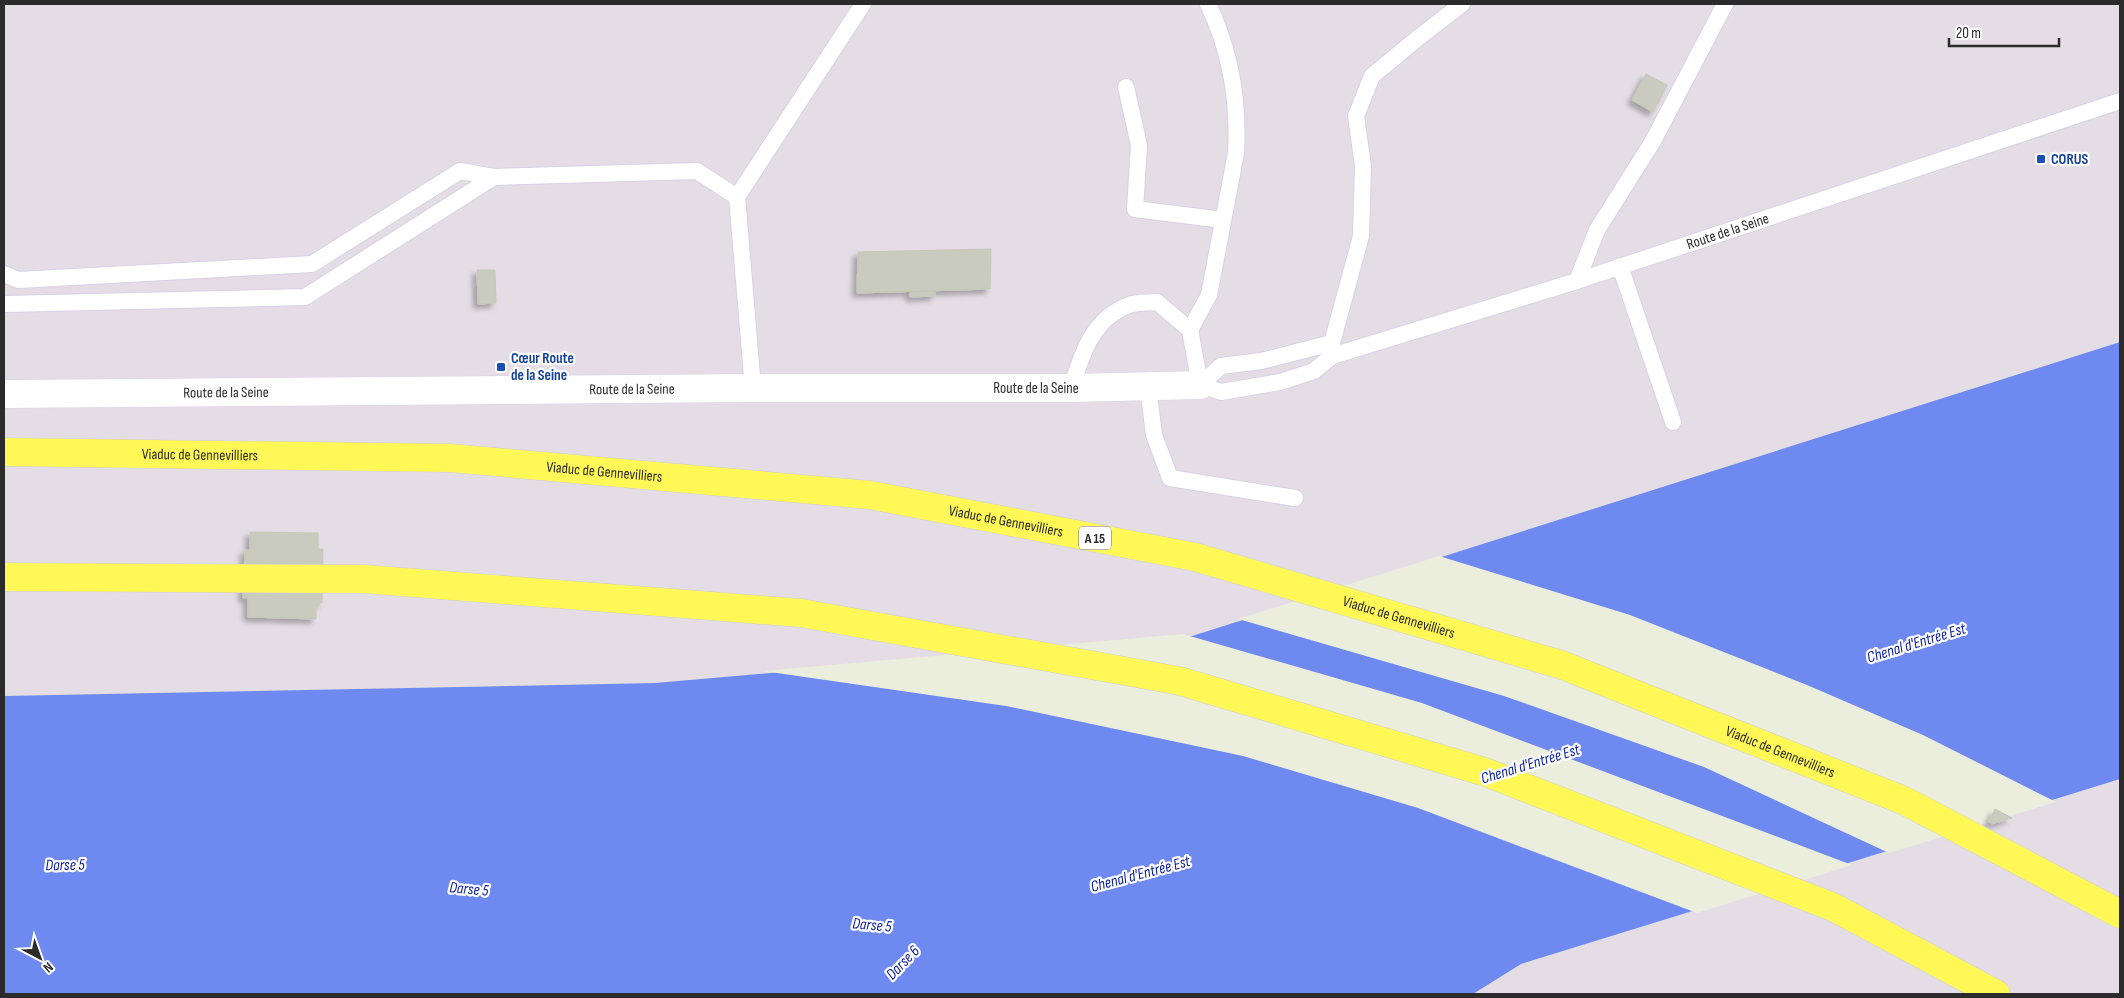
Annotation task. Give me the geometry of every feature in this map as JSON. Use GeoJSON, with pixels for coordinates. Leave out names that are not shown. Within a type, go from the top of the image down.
{"type":"FeatureCollection","features":[{"type":"Feature","properties":{"kind":"highway","name":"Viaduc de Gennevilliers"},"geometry":{"type":"LineString","coordinates":[[4,452],[450,458],[870,496],[1195,556],[1562,665],[1905,801],[2120,914]]}},
{"type":"Feature","properties":{"kind":"highway"},"geometry":{"type":"LineString","coordinates":[[4,577],[364,579],[801,613],[1180,682],[1485,772],[1834,907],[1996,994]]}},
{"type":"Feature","properties":{"kind":"street","name":"Route de la Seine"},"geometry":{"type":"LineString","coordinates":[[4,394],[753,388],[1071,388],[1200,385]]}},
{"type":"Feature","properties":{"kind":"lane"},"geometry":{"type":"LineString","coordinates":[[753,388],[737,197],[863,4]]}},
{"type":"Feature","properties":{"kind":"lane"},"geometry":{"type":"LineString","coordinates":[[1200,385],[1190,330],[1209,295],[1236,153],[1237,116],[1231,75],[1217,22],[1208,4]]}},
{"type":"Feature","properties":{"kind":"lane"},"geometry":{"type":"LineString","coordinates":[[1332,349],[1361,236],[1363,166],[1356,116],[1372,76],[1462,4]]}},
{"type":"Feature","properties":{"kind":"lane"},"geometry":{"type":"LineString","coordinates":[[1577,281],[1597,230],[1653,141],[1725,4]]}},
{"type":"Feature","properties":{"kind":"lane"},"geometry":{"type":"LineString","coordinates":[[1126,87],[1139,145],[1135,209],[1223,220]]}},
{"type":"Feature","properties":{"kind":"lane","name":"Route de la Seine"},"geometry":{"type":"LineString","coordinates":[[1332,349],[1314,371],[1280,382],[1221,392],[1200,385],[1221,366],[1332,349],[1577,281],[2120,101]]}},
{"type":"Feature","properties":{"kind":"lane"},"geometry":{"type":"LineString","coordinates":[[4,274],[18,280],[312,264],[460,171],[494,177],[697,171],[737,197]]}},
{"type":"Feature","properties":{"kind":"lane"},"geometry":{"type":"LineString","coordinates":[[4,304],[305,297],[494,177]]}},
{"type":"Feature","properties":{"kind":"lane"},"geometry":{"type":"LineString","coordinates":[[1620,266],[1673,422]]}},
{"type":"Feature","properties":{"kind":"lane"},"geometry":{"type":"LineString","coordinates":[[1071,388],[1084,348],[1106,317],[1130,304],[1156,302],[1190,330]]}},
{"type":"Feature","properties":{"kind":"lane"},"geometry":{"type":"LineString","coordinates":[[1148,386],[1154,435],[1170,478],[1295,498]]}},
{"type":"Feature","properties":{"kind":"shaded area"},"geometry":{"type":"Polygon","coordinates":[[[4,4],[2120,4],[2120,342],[1192,636],[655,683],[4,696],[4,4]]]}},
{"type":"Feature","properties":{"kind":"shaded area"},"geometry":{"type":"Polygon","coordinates":[[[2120,779],[2120,994],[1473,994],[1521,964],[2120,779]]]}},
{"type":"Feature","properties":{"kind":"water"},"geometry":{"type":"Polygon","coordinates":[[[2120,342],[2120,779],[1521,964],[1473,994],[4,994],[4,696],[655,683],[1192,636],[2120,342]]]}},
{"type":"Feature","properties":{"kind":"pier"},"geometry":{"type":"Polygon","coordinates":[[[1439,556],[1630,615],[1807,685],[1923,735],[2056,802],[1889,853],[1704,767],[1504,696],[1238,619],[1439,556]]]}},
{"type":"Feature","properties":{"kind":"pier"},"geometry":{"type":"Polygon","coordinates":[[[1183,634],[1422,703],[1852,865],[1697,913],[1418,808],[1243,756],[1006,706],[763,671],[1183,634]]]}},
{"type":"Feature","properties":{"kind":"building"},"geometry":{"type":"Polygon","coordinates":[[[1646,74],[1667,85],[1653,112],[1632,100],[1646,74]]]}},
{"type":"Feature","properties":{"kind":"building"},"geometry":{"type":"Polygon","coordinates":[[[991,249],[990,289],[857,293],[858,252],[991,249]]]}},
{"type":"Feature","properties":{"kind":"building"},"geometry":{"type":"Polygon","coordinates":[[[477,270],[495,270],[496,303],[478,304],[477,270]]]}},
{"type":"Feature","properties":{"kind":"building"},"geometry":{"type":"Polygon","coordinates":[[[935,291],[935,296],[910,297],[910,292],[935,291]]]}},
{"type":"Feature","properties":{"kind":"building"},"geometry":{"type":"Polygon","coordinates":[[[250,532],[318,533],[318,549],[323,549],[322,603],[316,603],[316,619],[248,617],[248,598],[243,598],[245,550],[250,550],[250,532]]]}},
{"type":"Feature","properties":{"kind":"building"},"geometry":{"type":"Polygon","coordinates":[[[1995,809],[2012,818],[1991,824],[1989,821],[1995,809]]]}},
{"type":"Feature","properties":{"kind":"place","name":"CORUS"},"geometry":{"type":"Point","coordinates":[2041,159]}},
{"type":"Feature","properties":{"kind":"place","name":"Cœur Route de la Seine"},"geometry":{"type":"Point","coordinates":[501,367]}},
{"type":"Feature","properties":{"kind":"water label","name":"Chenal d'Entrée Est"},"geometry":{"type":"Point","coordinates":[1916,642]}},
{"type":"Feature","properties":{"kind":"water label","name":"Chenal d'Entrée Est"},"geometry":{"type":"Point","coordinates":[1530,763]}},
{"type":"Feature","properties":{"kind":"water label","name":"Darse 5"},"geometry":{"type":"Point","coordinates":[65,864]}},
{"type":"Feature","properties":{"kind":"water label","name":"Chenal d'Entrée Est"},"geometry":{"type":"Point","coordinates":[1140,873]}},
{"type":"Feature","properties":{"kind":"water label","name":"Darse 5"},"geometry":{"type":"Point","coordinates":[469,888]}},
{"type":"Feature","properties":{"kind":"water label","name":"Darse 5"},"geometry":{"type":"Point","coordinates":[872,924]}},
{"type":"Feature","properties":{"kind":"water label","name":"Darse 6"},"geometry":{"type":"Point","coordinates":[902,962]}}]}
